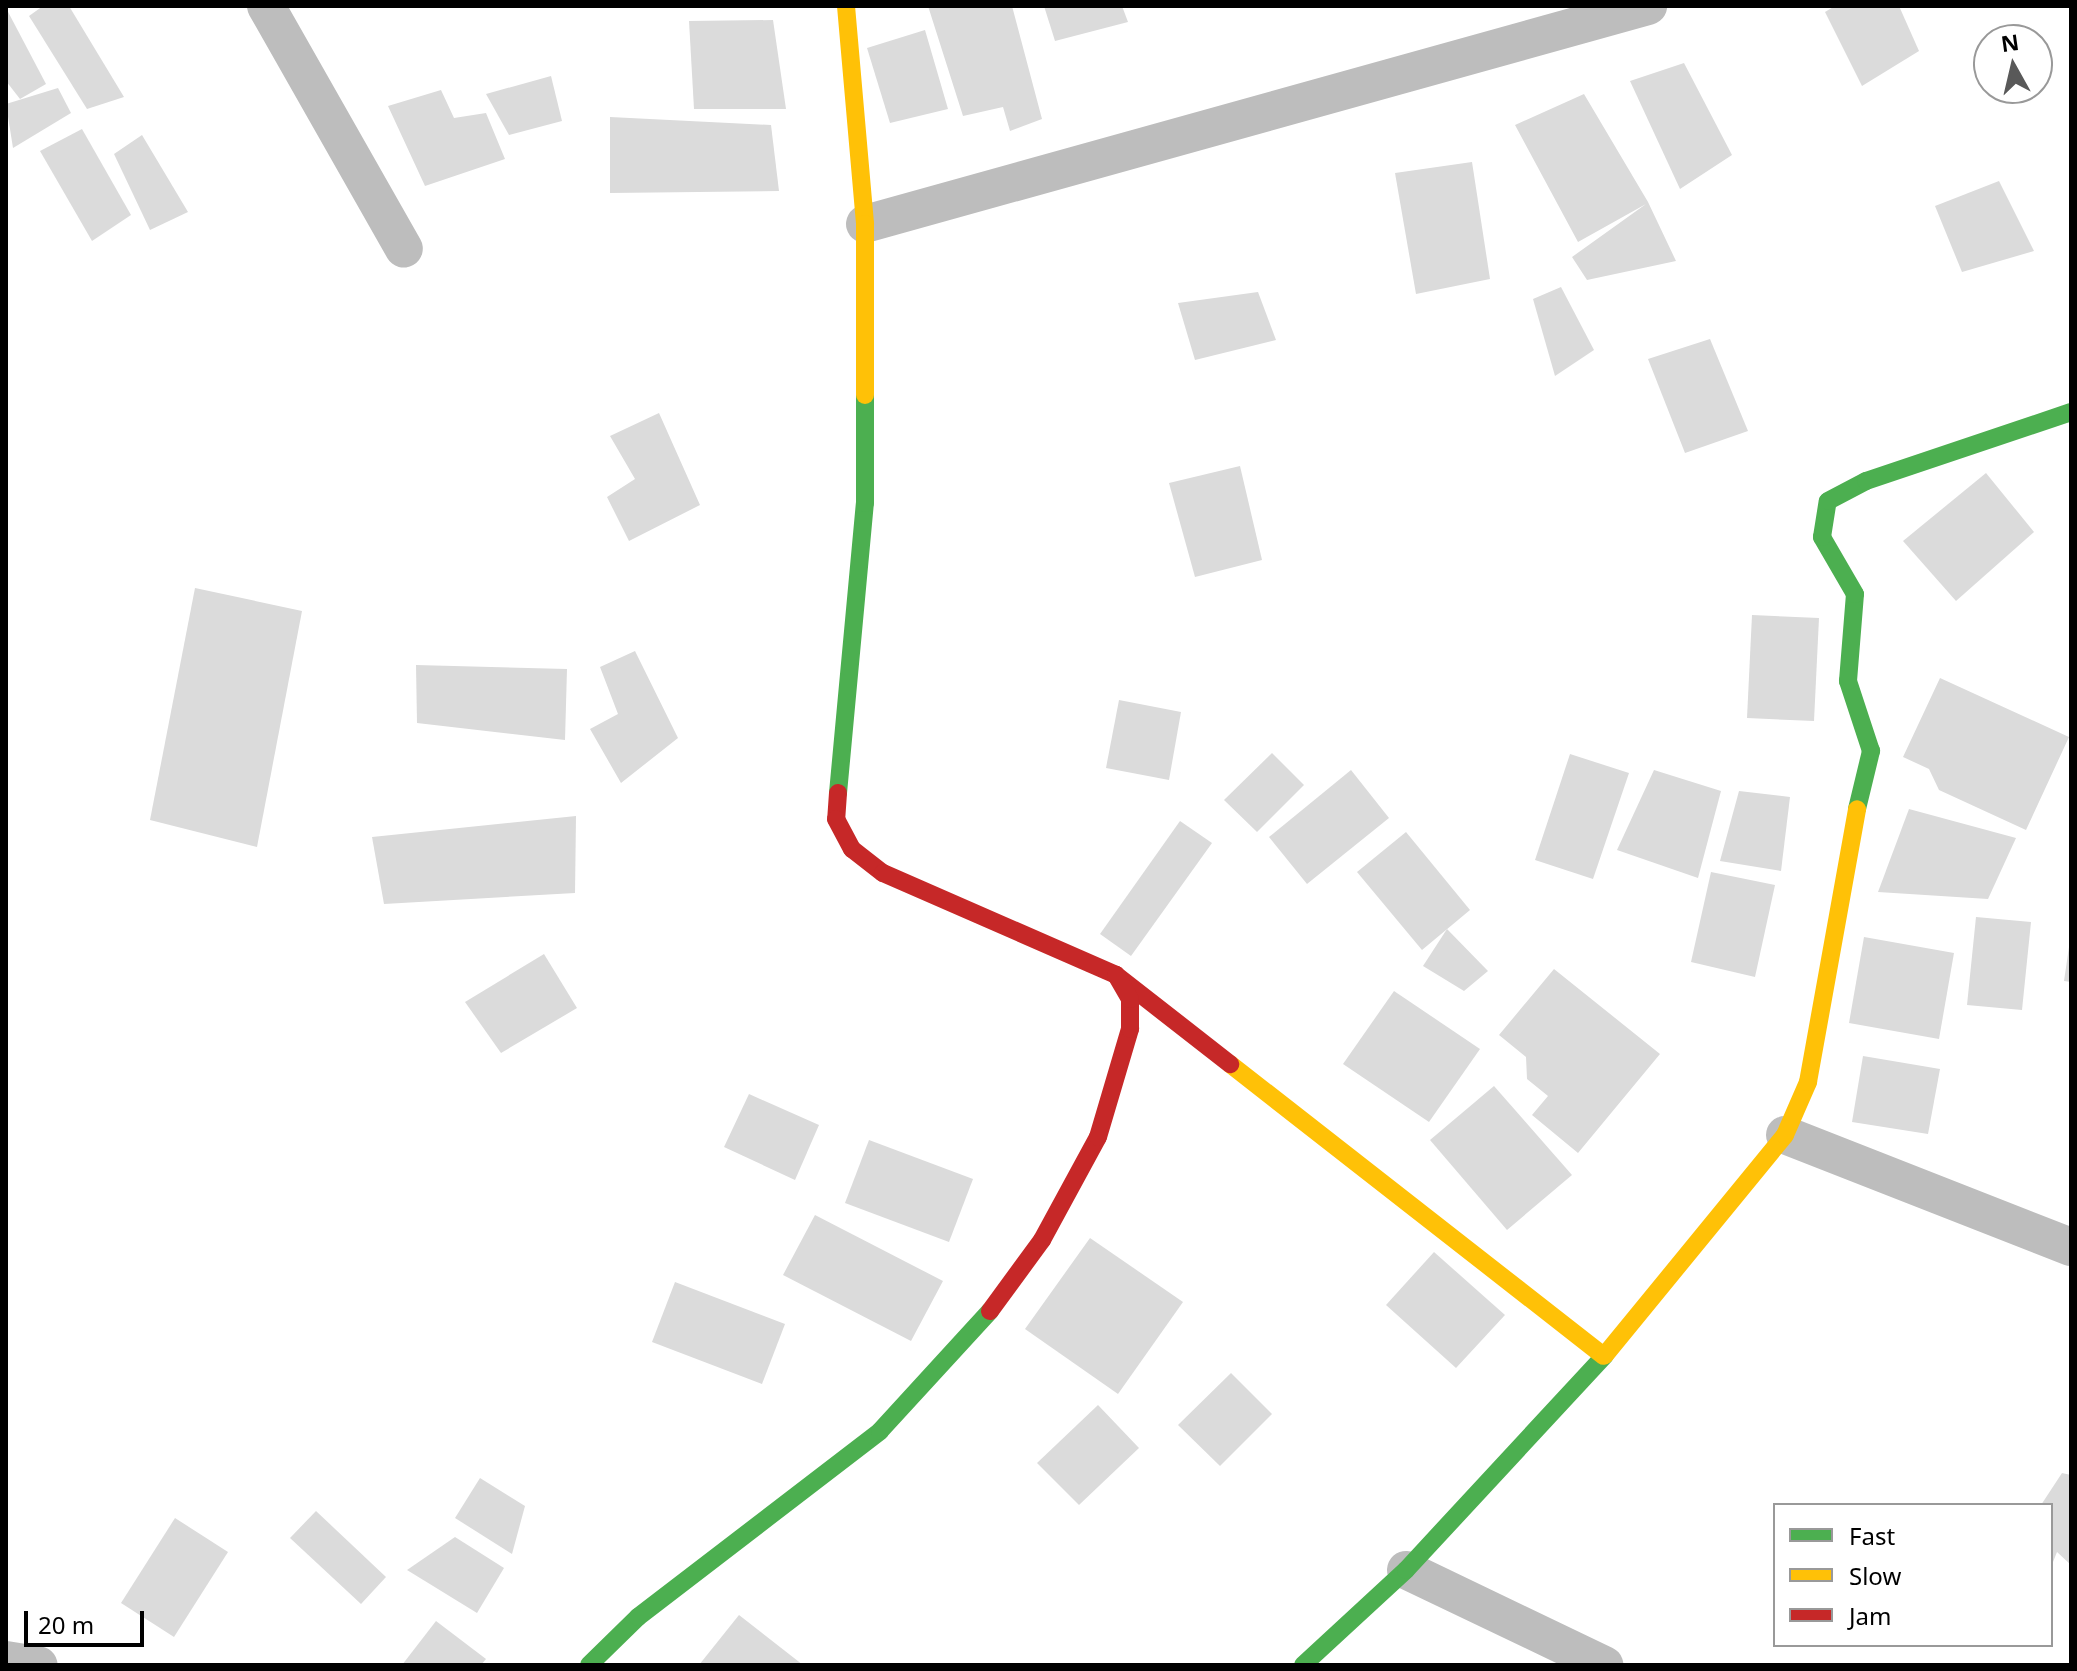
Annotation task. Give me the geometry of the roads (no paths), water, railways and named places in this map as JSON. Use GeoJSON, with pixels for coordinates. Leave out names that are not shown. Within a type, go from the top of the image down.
{"type":"FeatureCollection","features":[{"type":"Feature","properties":{"kind":"street"},"geometry":{"type":"LineString","coordinates":[[266,6],[404,249]]}},
{"type":"Feature","properties":{"kind":"street"},"geometry":{"type":"LineString","coordinates":[[846,6],[865,224],[865,503],[836,819],[852,849],[883,873],[1116,975],[1604,1356]]}},
{"type":"Feature","properties":{"kind":"street"},"geometry":{"type":"LineString","coordinates":[[865,224],[1544,20],[1648,6]]}},
{"type":"Feature","properties":{"kind":"street"},"geometry":{"type":"LineString","coordinates":[[1303,1665],[1406,1570],[1604,1356],[1785,1135],[1808,1082],[1837,888],[1871,751],[1848,681],[1855,594],[1822,537],[1820,519],[1828,501],[1866,481],[2071,412]]}},
{"type":"Feature","properties":{"kind":"street"},"geometry":{"type":"LineString","coordinates":[[589,1665],[638,1617],[880,1431],[964,1347],[1042,1240],[1098,1137],[1130,1029],[1130,999],[1116,975]]}},
{"type":"Feature","properties":{"kind":"street"},"geometry":{"type":"LineString","coordinates":[[1785,1135],[2071,1247]]}},
{"type":"Feature","properties":{"kind":"street"},"geometry":{"type":"LineString","coordinates":[[1406,1570],[1604,1665]]}},
{"type":"Feature","properties":{"kind":"street"},"geometry":{"type":"LineString","coordinates":[[6,1660],[39,1665]]}}]}
